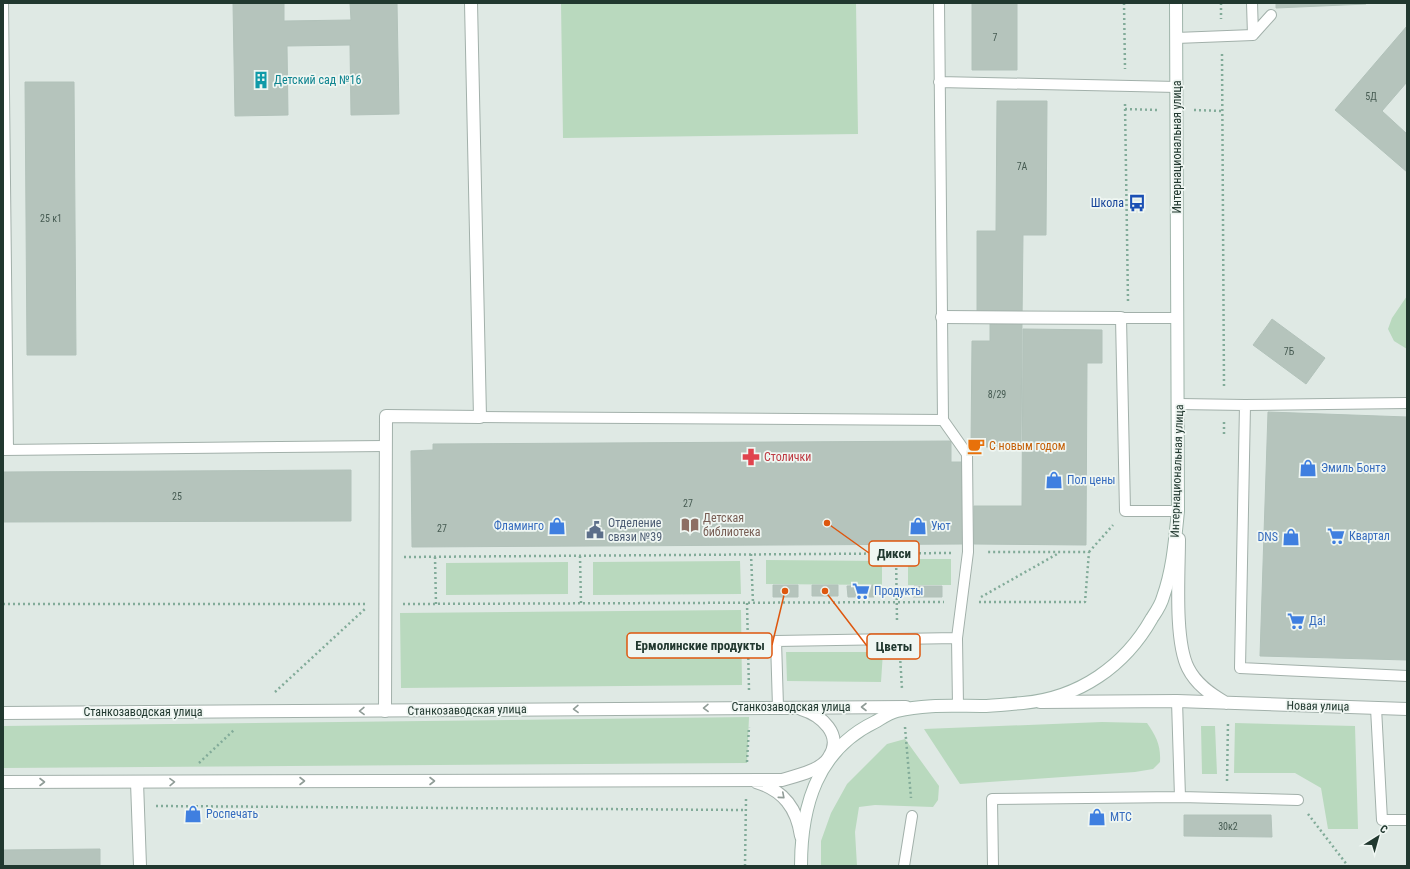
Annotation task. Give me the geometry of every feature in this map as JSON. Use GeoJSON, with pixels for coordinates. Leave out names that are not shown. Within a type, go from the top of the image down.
{"type":"FeatureCollection","features":[{"type":"Feature","properties":{"kind":"street"},"geometry":{"type":"LineString","coordinates":[[385,711],[386,416],[480,417],[471,3]]}},
{"type":"Feature","properties":{"kind":"street","name":"Интернациональная улица"},"geometry":{"type":"LineString","coordinates":[[801,866],[801,837],[810,795],[829,758],[859,730],[896,712],[931,707],[1026,702],[1071,692],[1108,671],[1141,639],[1163,598],[1174,555],[1178,511],[1179,404],[1176,3]]}},
{"type":"Feature","properties":{"kind":"street"},"geometry":{"type":"LineString","coordinates":[[942,318],[1125,318]]}},
{"type":"Feature","properties":{"kind":"street"},"geometry":{"type":"LineString","coordinates":[[1178,511],[1180,626],[1182,650],[1188,667],[1196,680],[1211,694],[1228,704]]}},
{"type":"Feature","properties":{"kind":"street","name":"Новая улица"},"geometry":{"type":"LineString","coordinates":[[1026,702],[1177,701],[1228,704],[1407,709]]}},
{"type":"Feature","properties":{"kind":"street"},"geometry":{"type":"LineString","coordinates":[[3,782],[782,780],[807,773],[829,758],[833,747],[833,737],[830,728],[824,721],[815,714],[794,707]]}},
{"type":"Feature","properties":{"kind":"street","name":"Станкозаводская улица"},"geometry":{"type":"LineString","coordinates":[[3,713],[931,707]]}},
{"type":"Feature","properties":{"kind":"street"},"geometry":{"type":"LineString","coordinates":[[747,780],[774,790],[784,797],[793,808],[799,822],[801,837]]}},
{"type":"Feature","properties":{"kind":"street"},"geometry":{"type":"LineString","coordinates":[[137,782],[140,866]]}},
{"type":"Feature","properties":{"kind":"lane"},"geometry":{"type":"LineString","coordinates":[[3,3],[6,450],[385,446]]}},
{"type":"Feature","properties":{"kind":"lane"},"geometry":{"type":"LineString","coordinates":[[938,3],[943,420],[967,454],[968,552],[957,638],[958,706]]}},
{"type":"Feature","properties":{"kind":"lane"},"geometry":{"type":"LineString","coordinates":[[1252,3],[1253,35]]}},
{"type":"Feature","properties":{"kind":"lane"},"geometry":{"type":"LineString","coordinates":[[1176,38],[1253,35],[1270,15]]}},
{"type":"Feature","properties":{"kind":"lane"},"geometry":{"type":"LineString","coordinates":[[940,82],[1177,87]]}},
{"type":"Feature","properties":{"kind":"lane"},"geometry":{"type":"LineString","coordinates":[[1178,318],[1125,318],[1125,511],[1178,511]]}},
{"type":"Feature","properties":{"kind":"lane"},"geometry":{"type":"LineString","coordinates":[[1179,404],[1245,405],[1406,403]]}},
{"type":"Feature","properties":{"kind":"lane"},"geometry":{"type":"LineString","coordinates":[[1245,405],[1240,668],[1407,676]]}},
{"type":"Feature","properties":{"kind":"lane"},"geometry":{"type":"LineString","coordinates":[[480,417],[943,420]]}},
{"type":"Feature","properties":{"kind":"lane"},"geometry":{"type":"LineString","coordinates":[[778,707],[776,641],[957,638]]}},
{"type":"Feature","properties":{"kind":"lane"},"geometry":{"type":"LineString","coordinates":[[1177,701],[1180,797]]}},
{"type":"Feature","properties":{"kind":"lane"},"geometry":{"type":"LineString","coordinates":[[1376,708],[1382,820],[1407,820]]}},
{"type":"Feature","properties":{"kind":"lane"},"geometry":{"type":"LineString","coordinates":[[993,866],[992,799],[1180,797],[1298,800]]}},
{"type":"Feature","properties":{"kind":"lane"},"geometry":{"type":"LineString","coordinates":[[904,866],[912,816]]}},
{"type":"Feature","properties":{"kind":"path"},"geometry":{"type":"LineString","coordinates":[[1124,3],[1125,318]]}},
{"type":"Feature","properties":{"kind":"path"},"geometry":{"type":"LineString","coordinates":[[1059,552],[972,602],[1085,602],[1089,552],[1125,511]]}},
{"type":"Feature","properties":{"kind":"path"},"geometry":{"type":"LineString","coordinates":[[968,552],[1089,552]]}},
{"type":"Feature","properties":{"kind":"path"},"geometry":{"type":"LineString","coordinates":[[896,553],[896,602]]}},
{"type":"Feature","properties":{"kind":"path"},"geometry":{"type":"LineString","coordinates":[[419,557],[934,553]]}},
{"type":"Feature","properties":{"kind":"path"},"geometry":{"type":"LineString","coordinates":[[751,554],[753,603]]}},
{"type":"Feature","properties":{"kind":"path"},"geometry":{"type":"LineString","coordinates":[[580,556],[581,603]]}},
{"type":"Feature","properties":{"kind":"path"},"geometry":{"type":"LineString","coordinates":[[435,557],[436,604]]}},
{"type":"Feature","properties":{"kind":"path"},"geometry":{"type":"LineString","coordinates":[[3,604],[961,602]]}},
{"type":"Feature","properties":{"kind":"path"},"geometry":{"type":"LineString","coordinates":[[1298,800],[1348,866]]}},
{"type":"Feature","properties":{"kind":"path"},"geometry":{"type":"LineString","coordinates":[[149,806],[745,810],[745,866]]}},
{"type":"Feature","properties":{"kind":"green space"},"geometry":{"type":"Polygon","coordinates":[[[561,3],[856,3],[858,134],[563,138],[561,3]]]}},
{"type":"Feature","properties":{"kind":"green space"},"geometry":{"type":"Polygon","coordinates":[[[1407,296],[1407,349],[1394,341],[1388,329],[1392,318],[1407,296]]]}},
{"type":"Feature","properties":{"kind":"green space"},"geometry":{"type":"Polygon","coordinates":[[[908,559],[951,559],[951,585],[908,585],[908,559]]]}},
{"type":"Feature","properties":{"kind":"green space"},"geometry":{"type":"Polygon","coordinates":[[[766,560],[882,561],[882,585],[766,584],[766,560]]]}},
{"type":"Feature","properties":{"kind":"green space"},"geometry":{"type":"Polygon","coordinates":[[[740,561],[741,594],[593,595],[593,562],[740,561]]]}},
{"type":"Feature","properties":{"kind":"green space"},"geometry":{"type":"Polygon","coordinates":[[[568,562],[568,594],[446,595],[446,563],[568,562]]]}},
{"type":"Feature","properties":{"kind":"green space"},"geometry":{"type":"Polygon","coordinates":[[[741,610],[742,685],[401,688],[400,613],[741,610]]]}},
{"type":"Feature","properties":{"kind":"green space"},"geometry":{"type":"Polygon","coordinates":[[[786,652],[883,652],[881,682],[787,681],[786,652]]]}},
{"type":"Feature","properties":{"kind":"green space"},"geometry":{"type":"Polygon","coordinates":[[[749,717],[747,763],[3,768],[3,726],[749,717]]]}},
{"type":"Feature","properties":{"kind":"green space"},"geometry":{"type":"Polygon","coordinates":[[[1102,722],[1147,723],[1157,741],[1160,751],[1160,762],[1153,769],[1135,772],[960,784],[924,729],[1102,722]]]}},
{"type":"Feature","properties":{"kind":"green space"},"geometry":{"type":"Polygon","coordinates":[[[1235,723],[1355,726],[1358,829],[1328,829],[1321,788],[1295,773],[1234,773],[1235,723]]]}},
{"type":"Feature","properties":{"kind":"green space"},"geometry":{"type":"Polygon","coordinates":[[[1201,726],[1215,726],[1217,774],[1202,774],[1201,726]]]}},
{"type":"Feature","properties":{"kind":"green space"},"geometry":{"type":"Polygon","coordinates":[[[905,739],[939,786],[938,800],[933,807],[875,805],[859,807],[855,832],[857,866],[821,866],[821,841],[831,813],[847,784],[887,744],[905,739]]]}},
{"type":"Feature","properties":{"kind":"building","name":"Детский сад №16"},"geometry":{"type":"Polygon","coordinates":[[[233,3],[284,3],[284,21],[351,20],[350,3],[397,3],[399,114],[351,115],[350,45],[287,46],[288,115],[235,116],[233,3]]]}},
{"type":"Feature","properties":{"kind":"building"},"geometry":{"type":"Polygon","coordinates":[[[972,3],[1017,3],[1017,70],[972,70],[972,3]]]}},
{"type":"Feature","properties":{"kind":"building"},"geometry":{"type":"Polygon","coordinates":[[[1276,3],[1365,3],[1366,4],[1276,8],[1276,3]]]}},
{"type":"Feature","properties":{"kind":"building"},"geometry":{"type":"Polygon","coordinates":[[[1407,26],[1407,82],[1382,111],[1407,134],[1407,172],[1335,110],[1407,26]]]}},
{"type":"Feature","properties":{"kind":"building"},"geometry":{"type":"Polygon","coordinates":[[[25,82],[74,82],[76,355],[27,355],[25,82]]]}},
{"type":"Feature","properties":{"kind":"building"},"geometry":{"type":"Polygon","coordinates":[[[997,101],[1047,101],[1046,235],[1023,235],[1022,320],[977,320],[977,231],[996,231],[997,101]]]}},
{"type":"Feature","properties":{"kind":"building"},"geometry":{"type":"Polygon","coordinates":[[[1272,319],[1325,358],[1306,384],[1253,345],[1272,319]]]}},
{"type":"Feature","properties":{"kind":"building"},"geometry":{"type":"Polygon","coordinates":[[[990,321],[1022,321],[1021,447],[971,447],[972,341],[990,341],[990,321]]]}},
{"type":"Feature","properties":{"kind":"building"},"geometry":{"type":"Polygon","coordinates":[[[1023,329],[1102,330],[1102,363],[1087,363],[1086,545],[974,544],[974,506],[1022,506],[1023,329]]]}},
{"type":"Feature","properties":{"kind":"building","name":"Квартал"},"geometry":{"type":"Polygon","coordinates":[[[1268,412],[1407,417],[1407,660],[1260,656],[1268,412]]]}},
{"type":"Feature","properties":{"kind":"building"},"geometry":{"type":"Polygon","coordinates":[[[951,441],[951,462],[963,462],[964,544],[412,547],[411,451],[433,450],[433,444],[951,441]]]}},
{"type":"Feature","properties":{"kind":"building"},"geometry":{"type":"Polygon","coordinates":[[[351,470],[351,521],[3,522],[3,472],[351,470]]]}},
{"type":"Feature","properties":{"kind":"building"},"geometry":{"type":"Polygon","coordinates":[[[773,585],[798,585],[798,597],[773,597],[773,585]]]}},
{"type":"Feature","properties":{"kind":"building"},"geometry":{"type":"Polygon","coordinates":[[[812,585],[838,585],[838,596],[812,596],[812,585]]]}},
{"type":"Feature","properties":{"kind":"building","name":"Продукты"},"geometry":{"type":"Polygon","coordinates":[[[873,585],[874,597],[848,597],[847,586],[873,585]]]}},
{"type":"Feature","properties":{"kind":"building"},"geometry":{"type":"Polygon","coordinates":[[[914,586],[942,586],[942,597],[913,597],[914,586]]]}},
{"type":"Feature","properties":{"kind":"building"},"geometry":{"type":"Polygon","coordinates":[[[1184,815],[1271,815],[1272,837],[1184,836],[1184,815]]]}},
{"type":"Feature","properties":{"kind":"building"},"geometry":{"type":"Polygon","coordinates":[[[100,849],[100,866],[3,866],[3,850],[100,849]]]}},
{"type":"Feature","properties":{"kind":"place","name":"Детский сад №16"},"geometry":{"type":"Point","coordinates":[261,80]}},
{"type":"Feature","properties":{"kind":"place","name":"Школа"},"geometry":{"type":"Point","coordinates":[1137,203]}},
{"type":"Feature","properties":{"kind":"place","name":"С новым годом"},"geometry":{"type":"Point","coordinates":[976,446]}},
{"type":"Feature","properties":{"kind":"place","name":"Столички"},"geometry":{"type":"Point","coordinates":[751,457]}},
{"type":"Feature","properties":{"kind":"place","name":"Эмиль Бонтэ"},"geometry":{"type":"Point","coordinates":[1308,468]}},
{"type":"Feature","properties":{"kind":"place","name":"Пол цены"},"geometry":{"type":"Point","coordinates":[1054,480]}},
{"type":"Feature","properties":{"kind":"place","name":"Дикси"},"geometry":{"type":"Point","coordinates":[827,523]}},
{"type":"Feature","properties":{"kind":"place","name":"Детская библиотека"},"geometry":{"type":"Point","coordinates":[690,525]}},
{"type":"Feature","properties":{"kind":"place","name":"Фламинго"},"geometry":{"type":"Point","coordinates":[557,526]}},
{"type":"Feature","properties":{"kind":"place","name":"Уют"},"geometry":{"type":"Point","coordinates":[918,526]}},
{"type":"Feature","properties":{"kind":"place","name":"Отделение связи №39"},"geometry":{"type":"Point","coordinates":[595,530]}},
{"type":"Feature","properties":{"kind":"place","name":"Квартал"},"geometry":{"type":"Point","coordinates":[1336,536]}},
{"type":"Feature","properties":{"kind":"place","name":"DNS"},"geometry":{"type":"Point","coordinates":[1291,537]}},
{"type":"Feature","properties":{"kind":"place","name":"Ермолинские продукты"},"geometry":{"type":"Point","coordinates":[785,591]}},
{"type":"Feature","properties":{"kind":"place","name":"Цветы"},"geometry":{"type":"Point","coordinates":[825,591]}},
{"type":"Feature","properties":{"kind":"place","name":"Продукты"},"geometry":{"type":"Point","coordinates":[861,591]}},
{"type":"Feature","properties":{"kind":"place","name":"Да!"},"geometry":{"type":"Point","coordinates":[1296,621]}},
{"type":"Feature","properties":{"kind":"place","name":"Роспечать"},"geometry":{"type":"Point","coordinates":[193,814]}},
{"type":"Feature","properties":{"kind":"place","name":"МТС"},"geometry":{"type":"Point","coordinates":[1097,817]}}]}
